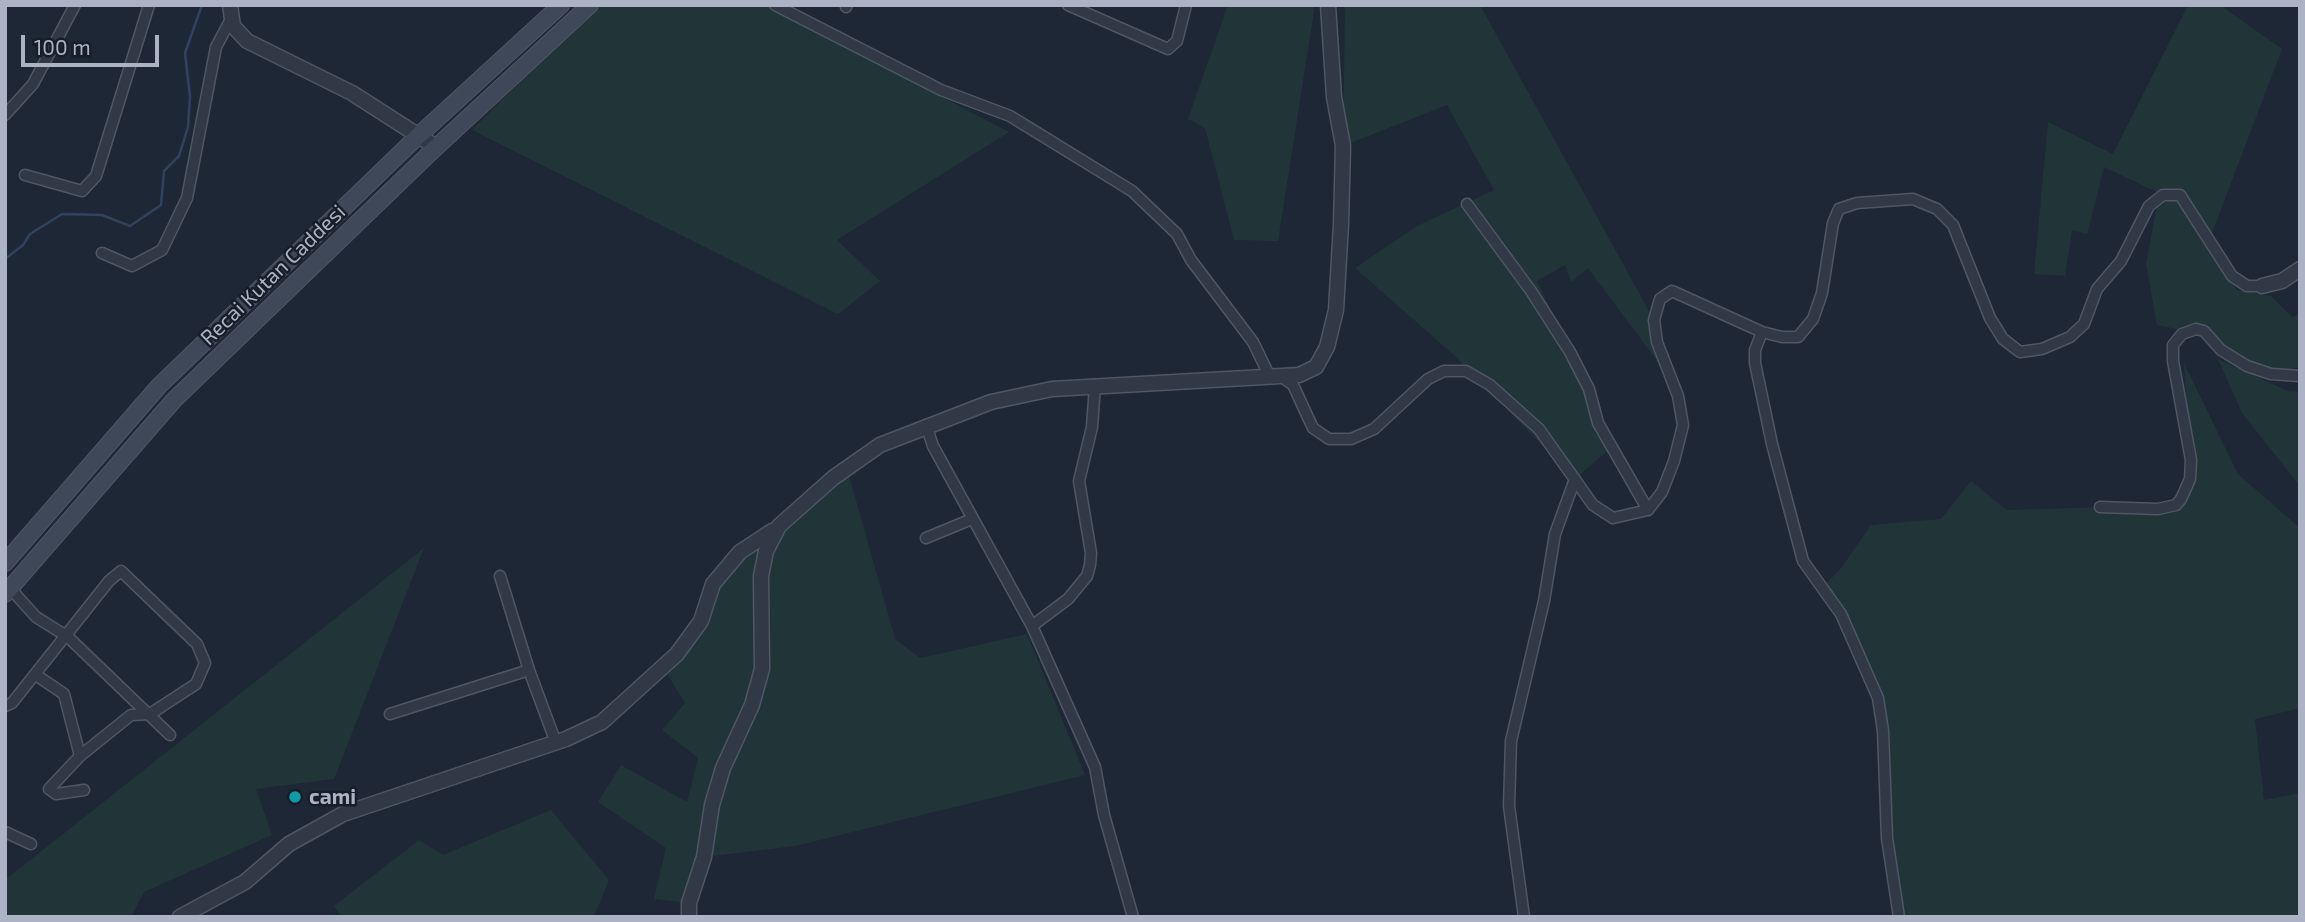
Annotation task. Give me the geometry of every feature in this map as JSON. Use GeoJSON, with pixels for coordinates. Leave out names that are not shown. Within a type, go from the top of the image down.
{"type":"FeatureCollection","features":[{"type":"Feature","properties":{"kind":"main road","name":"Recai Kutan Caddesi"},"geometry":{"type":"LineString","coordinates":[[5,563],[159,386],[419,136],[561,5]]}},
{"type":"Feature","properties":{"kind":"main road","name":"Recai Kutan Caddesi"},"geometry":{"type":"LineString","coordinates":[[8,591],[174,400],[436,147],[590,5]]}},
{"type":"Feature","properties":{"kind":"street"},"geometry":{"type":"LineString","coordinates":[[25,175],[82,191],[96,176],[149,5]]}},
{"type":"Feature","properties":{"kind":"street"},"geometry":{"type":"LineString","coordinates":[[775,5],[941,90],[1010,116],[1132,191],[1177,234],[1191,260],[1253,342],[1274,375],[1293,385],[1313,428],[1329,439],[1351,439],[1374,429],[1428,379],[1444,371],[1466,371],[1490,385],[1539,429],[1592,505],[1613,518],[1648,510],[1662,492],[1674,461],[1683,425],[1678,396],[1657,342],[1654,320],[1660,299],[1672,291],[1762,332],[1782,337],[1798,337],[1813,319],[1822,293],[1833,223],[1839,209],[1857,203],[1913,199],[1937,209],[1953,225],[1990,318],[2003,339],[2020,352],[2042,349],[2070,337],[2084,324],[2097,289],[2121,261],[2149,206],[2164,195],[2180,195],[2232,276],[2248,286],[2282,281],[2300,269]]}},
{"type":"Feature","properties":{"kind":"street"},"geometry":{"type":"LineString","coordinates":[[1068,5],[1168,49],[1177,41],[1186,5]]}},
{"type":"Feature","properties":{"kind":"street"},"geometry":{"type":"LineString","coordinates":[[1298,394],[1302,381],[1316,367],[1327,347],[1336,310],[1343,146],[1334,97],[1328,5]]}},
{"type":"Feature","properties":{"kind":"street"},"geometry":{"type":"LineString","coordinates":[[5,115],[33,84],[72,7]]}},
{"type":"Feature","properties":{"kind":"street"},"geometry":{"type":"LineString","coordinates":[[231,12],[237,34],[247,41],[352,93],[436,147]]}},
{"type":"Feature","properties":{"kind":"street"},"geometry":{"type":"LineString","coordinates":[[102,253],[132,266],[162,250],[187,198],[216,47],[231,12]]}},
{"type":"Feature","properties":{"kind":"street"},"geometry":{"type":"LineString","coordinates":[[1467,204],[1531,291],[1570,352],[1589,389],[1598,423],[1648,510]]}},
{"type":"Feature","properties":{"kind":"street"},"geometry":{"type":"LineString","coordinates":[[2100,508],[2158,509],[2176,505],[2190,480],[2191,460],[2173,361],[2173,345],[2182,334],[2196,329],[2204,331],[2221,350],[2248,366],[2271,374],[2300,376]]}},
{"type":"Feature","properties":{"kind":"street"},"geometry":{"type":"LineString","coordinates":[[1762,332],[1755,350],[1755,363],[1772,444],[1803,561],[1841,614],[1878,698],[1883,731],[1887,838],[1899,917]]}},
{"type":"Feature","properties":{"kind":"street"},"geometry":{"type":"LineString","coordinates":[[180,917],[245,882],[289,844],[343,814],[556,743],[602,722],[677,653],[701,621],[713,584],[740,552],[779,526],[833,478],[880,445],[991,402],[1052,389],[1299,375],[1316,367]]}},
{"type":"Feature","properties":{"kind":"street"},"geometry":{"type":"LineString","coordinates":[[1032,626],[1068,598],[1087,576],[1090,565],[1091,553],[1079,481],[1092,427],[1096,386]]}},
{"type":"Feature","properties":{"kind":"street"},"geometry":{"type":"LineString","coordinates":[[926,425],[933,446],[1032,626],[1095,767],[1104,815],[1133,917]]}},
{"type":"Feature","properties":{"kind":"street"},"geometry":{"type":"LineString","coordinates":[[1524,917],[1509,806],[1511,741],[1544,601],[1555,534],[1576,479]]}},
{"type":"Feature","properties":{"kind":"street"},"geometry":{"type":"LineString","coordinates":[[926,538],[972,519]]}},
{"type":"Feature","properties":{"kind":"street"},"geometry":{"type":"LineString","coordinates":[[689,917],[689,903],[704,857],[712,805],[723,768],[752,705],[762,669],[761,576],[765,551],[779,526]]}},
{"type":"Feature","properties":{"kind":"street"},"geometry":{"type":"LineString","coordinates":[[5,706],[12,703],[68,637],[109,581],[121,571],[129,575],[197,644],[205,663],[196,684],[150,714],[131,715],[80,756],[49,789],[56,794],[84,790]]}},
{"type":"Feature","properties":{"kind":"street"},"geometry":{"type":"LineString","coordinates":[[500,576],[529,670],[556,743]]}},
{"type":"Feature","properties":{"kind":"street"},"geometry":{"type":"LineString","coordinates":[[8,591],[36,617],[68,637],[170,735]]}},
{"type":"Feature","properties":{"kind":"street"},"geometry":{"type":"LineString","coordinates":[[390,714],[529,670]]}},
{"type":"Feature","properties":{"kind":"street"},"geometry":{"type":"LineString","coordinates":[[36,675],[64,694],[80,756]]}},
{"type":"Feature","properties":{"kind":"street"},"geometry":{"type":"LineString","coordinates":[[5,832],[31,844]]}},
{"type":"Feature","properties":{"kind":"green space"},"geometry":{"type":"Polygon","coordinates":[[[596,5],[766,5],[1009,132],[837,240],[880,281],[838,314],[472,130],[596,5]]]}},
{"type":"Feature","properties":{"kind":"green space"},"geometry":{"type":"Polygon","coordinates":[[[1228,5],[1315,5],[1278,241],[1234,240],[1205,128],[1188,119],[1228,5]]]}},
{"type":"Feature","properties":{"kind":"green space"},"geometry":{"type":"Polygon","coordinates":[[[1345,5],[1480,5],[1654,320],[1672,381],[1588,268],[1571,282],[1565,265],[1537,281],[1589,389],[1612,447],[1575,479],[1455,356],[1355,268],[1417,226],[1494,190],[1447,105],[1343,146],[1345,5]]]}},
{"type":"Feature","properties":{"kind":"green space"},"geometry":{"type":"Polygon","coordinates":[[[2188,5],[2220,5],[2282,49],[2209,241],[2237,290],[2271,296],[2292,317],[2300,314],[2300,367],[2271,374],[2210,336],[2157,325],[2146,264],[2158,199],[2163,195],[2104,167],[2087,234],[2072,230],[2065,276],[2034,274],[2048,122],[2113,154],[2188,5]]]}},
{"type":"Feature","properties":{"kind":"green space"},"geometry":{"type":"Polygon","coordinates":[[[2218,359],[2288,391],[2300,392],[2300,486],[2242,413],[2218,359]]]}},
{"type":"Feature","properties":{"kind":"green space"},"geometry":{"type":"Polygon","coordinates":[[[2184,363],[2238,474],[2300,528],[2300,708],[2255,719],[2264,800],[2300,793],[2300,917],[1899,917],[1878,698],[1823,587],[1841,568],[1871,525],[1941,519],[1971,481],[2007,510],[2176,505],[2190,479],[2184,363]]]}},
{"type":"Feature","properties":{"kind":"green space"},"geometry":{"type":"Polygon","coordinates":[[[847,468],[895,639],[920,658],[1027,634],[1085,775],[795,846],[704,857],[689,903],[654,899],[666,848],[598,802],[621,765],[687,802],[698,758],[662,730],[685,703],[663,667],[701,621],[713,584],[740,552],[766,551],[779,526],[847,468]]]}},
{"type":"Feature","properties":{"kind":"green space"},"geometry":{"type":"Polygon","coordinates":[[[424,548],[334,779],[256,789],[272,835],[144,892],[131,917],[5,917],[5,880],[424,548]]]}},
{"type":"Feature","properties":{"kind":"green space"},"geometry":{"type":"Polygon","coordinates":[[[551,810],[609,880],[594,917],[342,917],[334,906],[419,840],[443,855],[551,810]]]}},
{"type":"Feature","properties":{"kind":"waterway"},"geometry":{"type":"LineString","coordinates":[[5,259],[23,245],[30,234],[62,214],[102,215],[130,226],[161,205],[164,171],[179,156],[188,127],[190,96],[185,53],[202,5]]}},
{"type":"Feature","properties":{"kind":"place","name":"cami"},"geometry":{"type":"Point","coordinates":[295,797]}}]}
